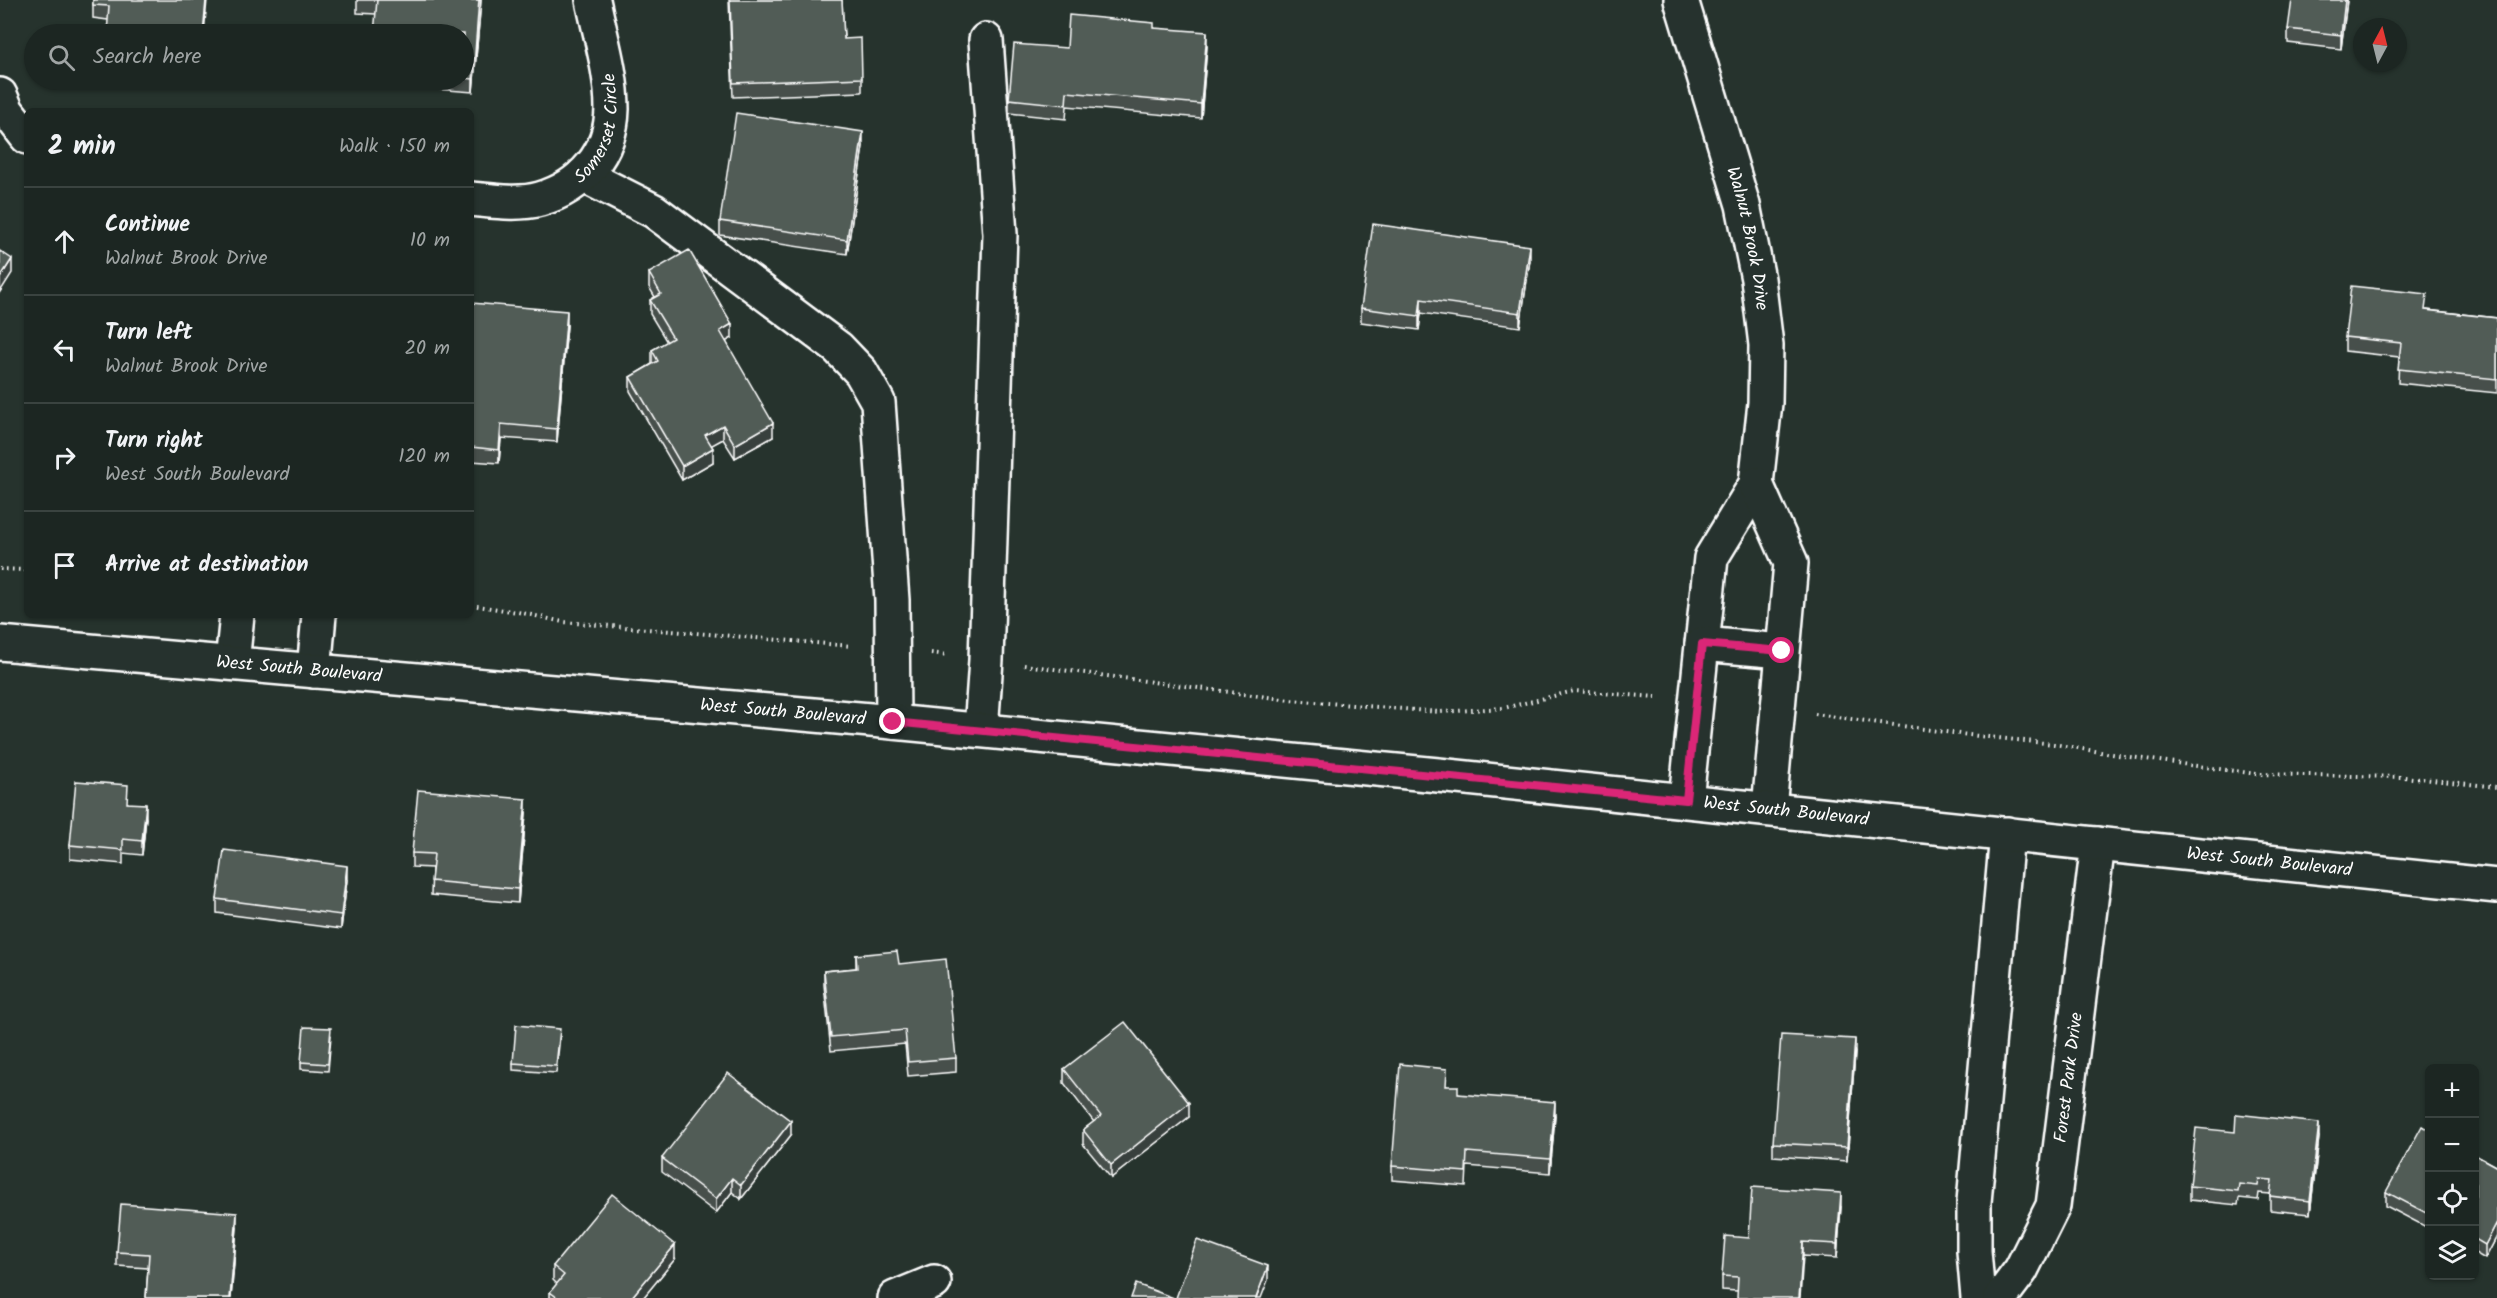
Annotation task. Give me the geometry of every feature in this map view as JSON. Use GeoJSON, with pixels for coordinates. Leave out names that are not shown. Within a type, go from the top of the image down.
{"type":"FeatureCollection","features":[{"type":"Feature","properties":{"kind":"street","name":"Somerset Circle"},"geometry":{"type":"LineString","coordinates":[[474,199],[506,202],[539,199],[563,190],[584,175],[603,151],[612,109],[609,80],[593,0]]}},
{"type":"Feature","properties":{"kind":"street","name":"Walnut Brook Drive"},"geometry":{"type":"LineString","coordinates":[[1681,0],[1743,205],[1758,279],[1766,345],[1765,403],[1756,484],[1711,558],[1686,800]]}},
{"type":"Feature","properties":{"kind":"street"},"geometry":{"type":"LineString","coordinates":[[981,730],[986,660],[1000,234],[986,40]]}},
{"type":"Feature","properties":{"kind":"street"},"geometry":{"type":"LineString","coordinates":[[0,95],[7,111],[24,132]]}},
{"type":"Feature","properties":{"kind":"street"},"geometry":{"type":"LineString","coordinates":[[584,175],[654,211],[838,348],[861,372],[878,402],[892,600],[893,722]]}},
{"type":"Feature","properties":{"kind":"street"},"geometry":{"type":"LineString","coordinates":[[1756,484],[1791,563],[1769,809]]}},
{"type":"Feature","properties":{"kind":"street"},"geometry":{"type":"LineString","coordinates":[[232,663],[237,618]]}},
{"type":"Feature","properties":{"kind":"street"},"geometry":{"type":"LineString","coordinates":[[314,671],[319,618]]}},
{"type":"Feature","properties":{"kind":"street","name":"West South Boulevard"},"geometry":{"type":"LineString","coordinates":[[0,643],[981,730],[1686,800],[2497,886]]}},
{"type":"Feature","properties":{"kind":"street"},"geometry":{"type":"LineString","coordinates":[[1702,644],[1782,651]]}},
{"type":"Feature","properties":{"kind":"street"},"geometry":{"type":"LineString","coordinates":[[1978,1298],[1974,1251],[1974,1202],[2007,834]]}},
{"type":"Feature","properties":{"kind":"street","name":"Forest Park Drive"},"geometry":{"type":"LineString","coordinates":[[2000,1298],[2021,1270],[2053,1206],[2098,844]]}},
{"type":"Feature","properties":{"kind":"street"},"geometry":{"type":"LineString","coordinates":[[895,1298],[934,1282]]}},
{"type":"Feature","properties":{"kind":"path"},"geometry":{"type":"LineString","coordinates":[[0,569],[24,570]]}},
{"type":"Feature","properties":{"kind":"path"},"geometry":{"type":"LineString","coordinates":[[474,605],[563,622],[893,649],[1290,700],[1440,712],[1504,708],[1574,691],[1659,698]]}},
{"type":"Feature","properties":{"kind":"path"},"geometry":{"type":"LineString","coordinates":[[1833,716],[1960,734],[2054,744],[2257,774],[2404,777],[2497,787]]}},
{"type":"Feature","properties":{"kind":"building"},"geometry":{"type":"Polygon","coordinates":[[[93,0],[206,0],[204,24],[108,24],[109,6],[93,5],[93,0]]]}},
{"type":"Feature","properties":{"kind":"building"},"geometry":{"type":"Polygon","coordinates":[[[377,0],[479,0],[474,66],[474,24],[375,24],[377,0]]]}},
{"type":"Feature","properties":{"kind":"building"},"geometry":{"type":"Polygon","coordinates":[[[730,0],[842,0],[844,39],[861,38],[862,78],[733,83],[730,0]]]}},
{"type":"Feature","properties":{"kind":"building"},"geometry":{"type":"Polygon","coordinates":[[[2292,0],[2345,0],[2341,35],[2288,29],[2292,0]]]}},
{"type":"Feature","properties":{"kind":"building"},"geometry":{"type":"Polygon","coordinates":[[[1069,15],[1154,23],[1154,28],[1207,32],[1201,104],[1067,92],[1066,105],[1009,99],[1014,44],[1067,48],[1069,15]]]}},
{"type":"Feature","properties":{"kind":"building"},"geometry":{"type":"Polygon","coordinates":[[[736,113],[863,132],[847,240],[720,221],[736,113]]]}},
{"type":"Feature","properties":{"kind":"building"},"geometry":{"type":"Polygon","coordinates":[[[1373,224],[1530,246],[1520,313],[1421,299],[1419,316],[1361,308],[1373,224]]]}},
{"type":"Feature","properties":{"kind":"building"},"geometry":{"type":"Polygon","coordinates":[[[689,250],[732,324],[720,331],[773,423],[735,445],[723,425],[705,435],[713,448],[682,466],[630,377],[658,361],[652,350],[673,338],[650,300],[661,294],[649,273],[689,250]]]}},
{"type":"Feature","properties":{"kind":"building"},"geometry":{"type":"Polygon","coordinates":[[[0,251],[12,259],[0,278],[0,251]]]}},
{"type":"Feature","properties":{"kind":"building"},"geometry":{"type":"Polygon","coordinates":[[[2351,286],[2427,294],[2425,310],[2497,318],[2497,379],[2398,369],[2401,343],[2345,337],[2351,286]]]}},
{"type":"Feature","properties":{"kind":"building"},"geometry":{"type":"Polygon","coordinates":[[[474,303],[567,311],[557,429],[501,424],[499,450],[474,447],[474,303]]]}},
{"type":"Feature","properties":{"kind":"building"},"geometry":{"type":"Polygon","coordinates":[[[76,781],[128,785],[127,803],[146,804],[142,841],[123,839],[123,850],[70,845],[76,781]]]}},
{"type":"Feature","properties":{"kind":"building"},"geometry":{"type":"Polygon","coordinates":[[[418,790],[526,799],[518,889],[431,881],[434,854],[412,853],[418,790]]]}},
{"type":"Feature","properties":{"kind":"building"},"geometry":{"type":"Polygon","coordinates":[[[224,850],[347,866],[341,915],[217,899],[224,850]]]}},
{"type":"Feature","properties":{"kind":"building"},"geometry":{"type":"Polygon","coordinates":[[[897,951],[899,964],[946,959],[956,1058],[908,1062],[905,1030],[831,1037],[824,971],[857,968],[856,955],[897,951]]]}},
{"type":"Feature","properties":{"kind":"building"},"geometry":{"type":"Polygon","coordinates":[[[1125,1022],[1189,1103],[1111,1165],[1083,1130],[1101,1116],[1064,1069],[1125,1022]]]}},
{"type":"Feature","properties":{"kind":"building"},"geometry":{"type":"Polygon","coordinates":[[[516,1025],[560,1029],[556,1066],[513,1063],[516,1025]]]}},
{"type":"Feature","properties":{"kind":"building"},"geometry":{"type":"Polygon","coordinates":[[[304,1027],[331,1028],[328,1064],[301,1062],[304,1027]]]}},
{"type":"Feature","properties":{"kind":"building"},"geometry":{"type":"Polygon","coordinates":[[[1781,1035],[1855,1039],[1847,1147],[1773,1143],[1781,1035]]]}},
{"type":"Feature","properties":{"kind":"building"},"geometry":{"type":"Polygon","coordinates":[[[1400,1064],[1447,1069],[1446,1086],[1458,1086],[1458,1094],[1555,1102],[1550,1159],[1467,1152],[1466,1172],[1392,1166],[1400,1064]]]}},
{"type":"Feature","properties":{"kind":"building"},"geometry":{"type":"Polygon","coordinates":[[[728,1073],[791,1121],[741,1185],[732,1178],[716,1199],[662,1158],[728,1073]]]}},
{"type":"Feature","properties":{"kind":"building"},"geometry":{"type":"Polygon","coordinates":[[[2236,1114],[2319,1123],[2310,1201],[2270,1196],[2272,1180],[2259,1179],[2258,1186],[2239,1184],[2238,1191],[2190,1186],[2196,1128],[2235,1132],[2236,1114]]]}},
{"type":"Feature","properties":{"kind":"building"},"geometry":{"type":"Polygon","coordinates":[[[2422,1126],[2425,1128],[2425,1212],[2386,1192],[2422,1126]]]}},
{"type":"Feature","properties":{"kind":"building"},"geometry":{"type":"Polygon","coordinates":[[[2479,1157],[2497,1167],[2497,1222],[2485,1245],[2479,1241],[2479,1157]]]}},
{"type":"Feature","properties":{"kind":"building"},"geometry":{"type":"Polygon","coordinates":[[[1752,1187],[1841,1193],[1837,1244],[1803,1242],[1799,1298],[1737,1298],[1738,1277],[1722,1276],[1725,1236],[1749,1238],[1752,1187]]]}},
{"type":"Feature","properties":{"kind":"building"},"geometry":{"type":"Polygon","coordinates":[[[612,1194],[675,1245],[631,1298],[558,1298],[550,1292],[564,1275],[553,1266],[612,1194]]]}},
{"type":"Feature","properties":{"kind":"building"},"geometry":{"type":"Polygon","coordinates":[[[121,1204],[237,1213],[230,1298],[146,1298],[149,1254],[117,1252],[121,1204]]]}},
{"type":"Feature","properties":{"kind":"building"},"geometry":{"type":"Polygon","coordinates":[[[1197,1240],[1268,1266],[1256,1298],[1176,1298],[1197,1240]]]}},
{"type":"Feature","properties":{"kind":"building"},"geometry":{"type":"Polygon","coordinates":[[[1136,1284],[1174,1298],[1131,1298],[1136,1284]]]}},
{"type":"Feature","properties":{"kind":"route"},"geometry":{"type":"LineString","coordinates":[[893,722],[1686,800],[1702,644],[1782,651]]}}]}
